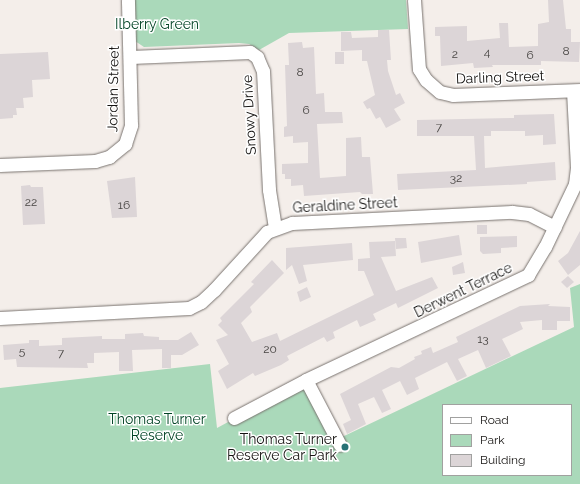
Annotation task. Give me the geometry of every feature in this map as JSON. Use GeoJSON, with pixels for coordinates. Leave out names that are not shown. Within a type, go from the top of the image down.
{"type":"FeatureCollection","features":[{"type":"Feature","properties":{"kind":"street","name":"Jordan Street"},"geometry":{"type":"LineString","coordinates":[[0,165],[90,162],[106,159],[119,151],[125,144],[130,130],[128,0]]}},
{"type":"Feature","properties":{"kind":"street","name":"Darling Street"},"geometry":{"type":"LineString","coordinates":[[414,0],[417,64],[426,80],[447,94],[576,90]]}},
{"type":"Feature","properties":{"kind":"street","name":"Snowy Drive"},"geometry":{"type":"LineString","coordinates":[[130,56],[250,52],[257,57],[263,71],[268,190],[275,228]]}},
{"type":"Feature","properties":{"kind":"street","name":"Derwent Terrace"},"geometry":{"type":"LineString","coordinates":[[234,418],[306,380],[520,281],[534,268],[555,227],[576,177],[576,90]]}},
{"type":"Feature","properties":{"kind":"street","name":"Geraldine Street"},"geometry":{"type":"LineString","coordinates":[[0,318],[189,308],[205,299],[264,236],[275,228],[299,222],[512,212],[530,214],[555,227]]}},
{"type":"Feature","properties":{"kind":"street"},"geometry":{"type":"LineString","coordinates":[[306,380],[340,445]]}},
{"type":"Feature","properties":{"kind":"green space","name":"Ilberry Green"},"geometry":{"type":"Polygon","coordinates":[[[132,0],[406,0],[408,29],[289,33],[259,50],[249,44],[239,43],[144,47],[135,41],[132,0]]]}},
{"type":"Feature","properties":{"kind":"green space","name":"Thomas Turner Reserve"},"geometry":{"type":"Polygon","coordinates":[[[580,284],[580,484],[0,484],[0,388],[210,364],[217,428],[306,380],[342,437],[574,327],[570,288],[580,284]]]}},
{"type":"Feature","properties":{"kind":"building"},"geometry":{"type":"Polygon","coordinates":[[[548,0],[563,0],[566,29],[571,29],[571,42],[580,42],[579,62],[541,61],[541,65],[492,65],[493,67],[474,68],[473,63],[441,66],[440,36],[435,36],[435,27],[467,26],[467,41],[500,38],[499,23],[508,23],[509,47],[538,46],[538,24],[549,22],[548,0]]]}},
{"type":"Feature","properties":{"kind":"building"},"geometry":{"type":"Polygon","coordinates":[[[378,30],[389,30],[391,60],[387,60],[388,71],[396,95],[400,93],[405,103],[394,109],[401,120],[386,128],[380,117],[376,119],[370,108],[367,109],[363,102],[375,95],[367,61],[362,61],[362,50],[341,51],[341,32],[351,32],[352,38],[378,37],[378,30]]]}},
{"type":"Feature","properties":{"kind":"building"},"geometry":{"type":"Polygon","coordinates":[[[302,42],[303,48],[314,47],[316,94],[324,93],[325,112],[342,112],[343,123],[317,124],[320,178],[346,176],[346,138],[361,137],[362,157],[370,157],[373,194],[362,194],[360,192],[304,196],[303,185],[291,186],[291,179],[285,179],[285,174],[282,174],[282,164],[308,163],[308,142],[293,143],[293,136],[284,137],[284,127],[287,126],[285,65],[289,65],[288,43],[302,42]]]}},
{"type":"Feature","properties":{"kind":"building"},"geometry":{"type":"Polygon","coordinates":[[[48,52],[50,79],[32,80],[33,97],[23,98],[24,108],[16,108],[17,115],[13,115],[13,118],[0,119],[0,54],[48,52]]]}},
{"type":"Feature","properties":{"kind":"building"},"geometry":{"type":"Polygon","coordinates":[[[335,52],[344,52],[344,64],[335,64],[335,52]]]}},
{"type":"Feature","properties":{"kind":"building"},"geometry":{"type":"Polygon","coordinates":[[[554,114],[556,144],[543,145],[543,135],[525,136],[525,131],[491,131],[491,136],[484,136],[485,168],[555,162],[556,180],[527,182],[527,184],[398,190],[397,174],[476,170],[474,136],[417,136],[417,120],[514,118],[514,115],[554,114]]]}},
{"type":"Feature","properties":{"kind":"building"},"geometry":{"type":"Polygon","coordinates":[[[135,177],[137,217],[112,218],[107,181],[135,177]]]}},
{"type":"Feature","properties":{"kind":"building"},"geometry":{"type":"Polygon","coordinates":[[[30,185],[31,187],[43,187],[45,224],[23,225],[21,186],[30,185]]]}},
{"type":"Feature","properties":{"kind":"building"},"geometry":{"type":"Polygon","coordinates":[[[477,225],[487,225],[487,234],[477,234],[477,225]]]}},
{"type":"Feature","properties":{"kind":"building"},"geometry":{"type":"Polygon","coordinates":[[[580,231],[580,265],[568,275],[558,261],[568,253],[580,231]]]}},
{"type":"Feature","properties":{"kind":"building"},"geometry":{"type":"Polygon","coordinates":[[[459,235],[462,255],[421,263],[418,242],[459,235]]]}},
{"type":"Feature","properties":{"kind":"building"},"geometry":{"type":"Polygon","coordinates":[[[517,236],[517,247],[501,248],[501,253],[483,254],[480,251],[480,237],[517,236]]]}},
{"type":"Feature","properties":{"kind":"building"},"geometry":{"type":"Polygon","coordinates":[[[395,238],[406,238],[407,248],[396,249],[395,238]]]}},
{"type":"Feature","properties":{"kind":"building"},"geometry":{"type":"Polygon","coordinates":[[[395,241],[396,256],[381,257],[396,291],[432,277],[438,288],[398,308],[396,303],[373,314],[376,320],[360,327],[357,320],[333,332],[335,338],[327,342],[324,337],[287,356],[289,360],[281,365],[255,376],[253,373],[227,389],[218,371],[229,364],[216,340],[228,335],[218,325],[222,321],[220,318],[254,284],[251,282],[272,260],[284,273],[250,307],[252,312],[241,323],[252,342],[277,333],[280,341],[374,295],[364,271],[358,271],[358,259],[370,258],[369,242],[395,241]]]}},
{"type":"Feature","properties":{"kind":"building"},"geometry":{"type":"Polygon","coordinates":[[[352,243],[353,260],[303,265],[307,281],[299,284],[292,265],[286,270],[286,248],[352,243]]]}},
{"type":"Feature","properties":{"kind":"building"},"geometry":{"type":"Polygon","coordinates":[[[463,262],[465,273],[453,275],[452,267],[463,262]]]}},
{"type":"Feature","properties":{"kind":"building"},"geometry":{"type":"Polygon","coordinates":[[[568,276],[574,282],[567,288],[561,282],[568,276]]]}},
{"type":"Feature","properties":{"kind":"building"},"geometry":{"type":"Polygon","coordinates":[[[307,287],[311,297],[300,302],[297,292],[307,287]]]}},
{"type":"Feature","properties":{"kind":"building"},"geometry":{"type":"Polygon","coordinates":[[[550,304],[548,306],[570,307],[570,321],[557,321],[557,330],[542,330],[542,320],[520,322],[523,329],[502,339],[511,356],[486,368],[478,350],[458,359],[467,376],[457,381],[447,362],[415,378],[419,389],[407,395],[400,381],[382,390],[391,409],[382,413],[374,397],[358,404],[366,424],[347,434],[343,424],[351,420],[340,394],[391,367],[399,368],[415,359],[414,357],[422,354],[421,351],[431,347],[433,353],[458,342],[456,337],[520,306],[550,304]]]}},
{"type":"Feature","properties":{"kind":"building"},"geometry":{"type":"Polygon","coordinates":[[[191,332],[199,345],[182,355],[171,355],[171,368],[162,368],[162,349],[132,350],[133,371],[119,371],[119,352],[94,353],[94,363],[87,363],[88,368],[17,367],[16,359],[4,360],[3,345],[29,343],[29,340],[39,340],[39,346],[62,345],[62,338],[102,336],[102,339],[125,339],[125,334],[143,333],[144,336],[159,337],[159,340],[178,340],[191,332]]]}},
{"type":"Feature","properties":{"kind":"place","name":"Thomas Turner Reserve Car Park"},"geometry":{"type":"Point","coordinates":[345,447]}}]}
